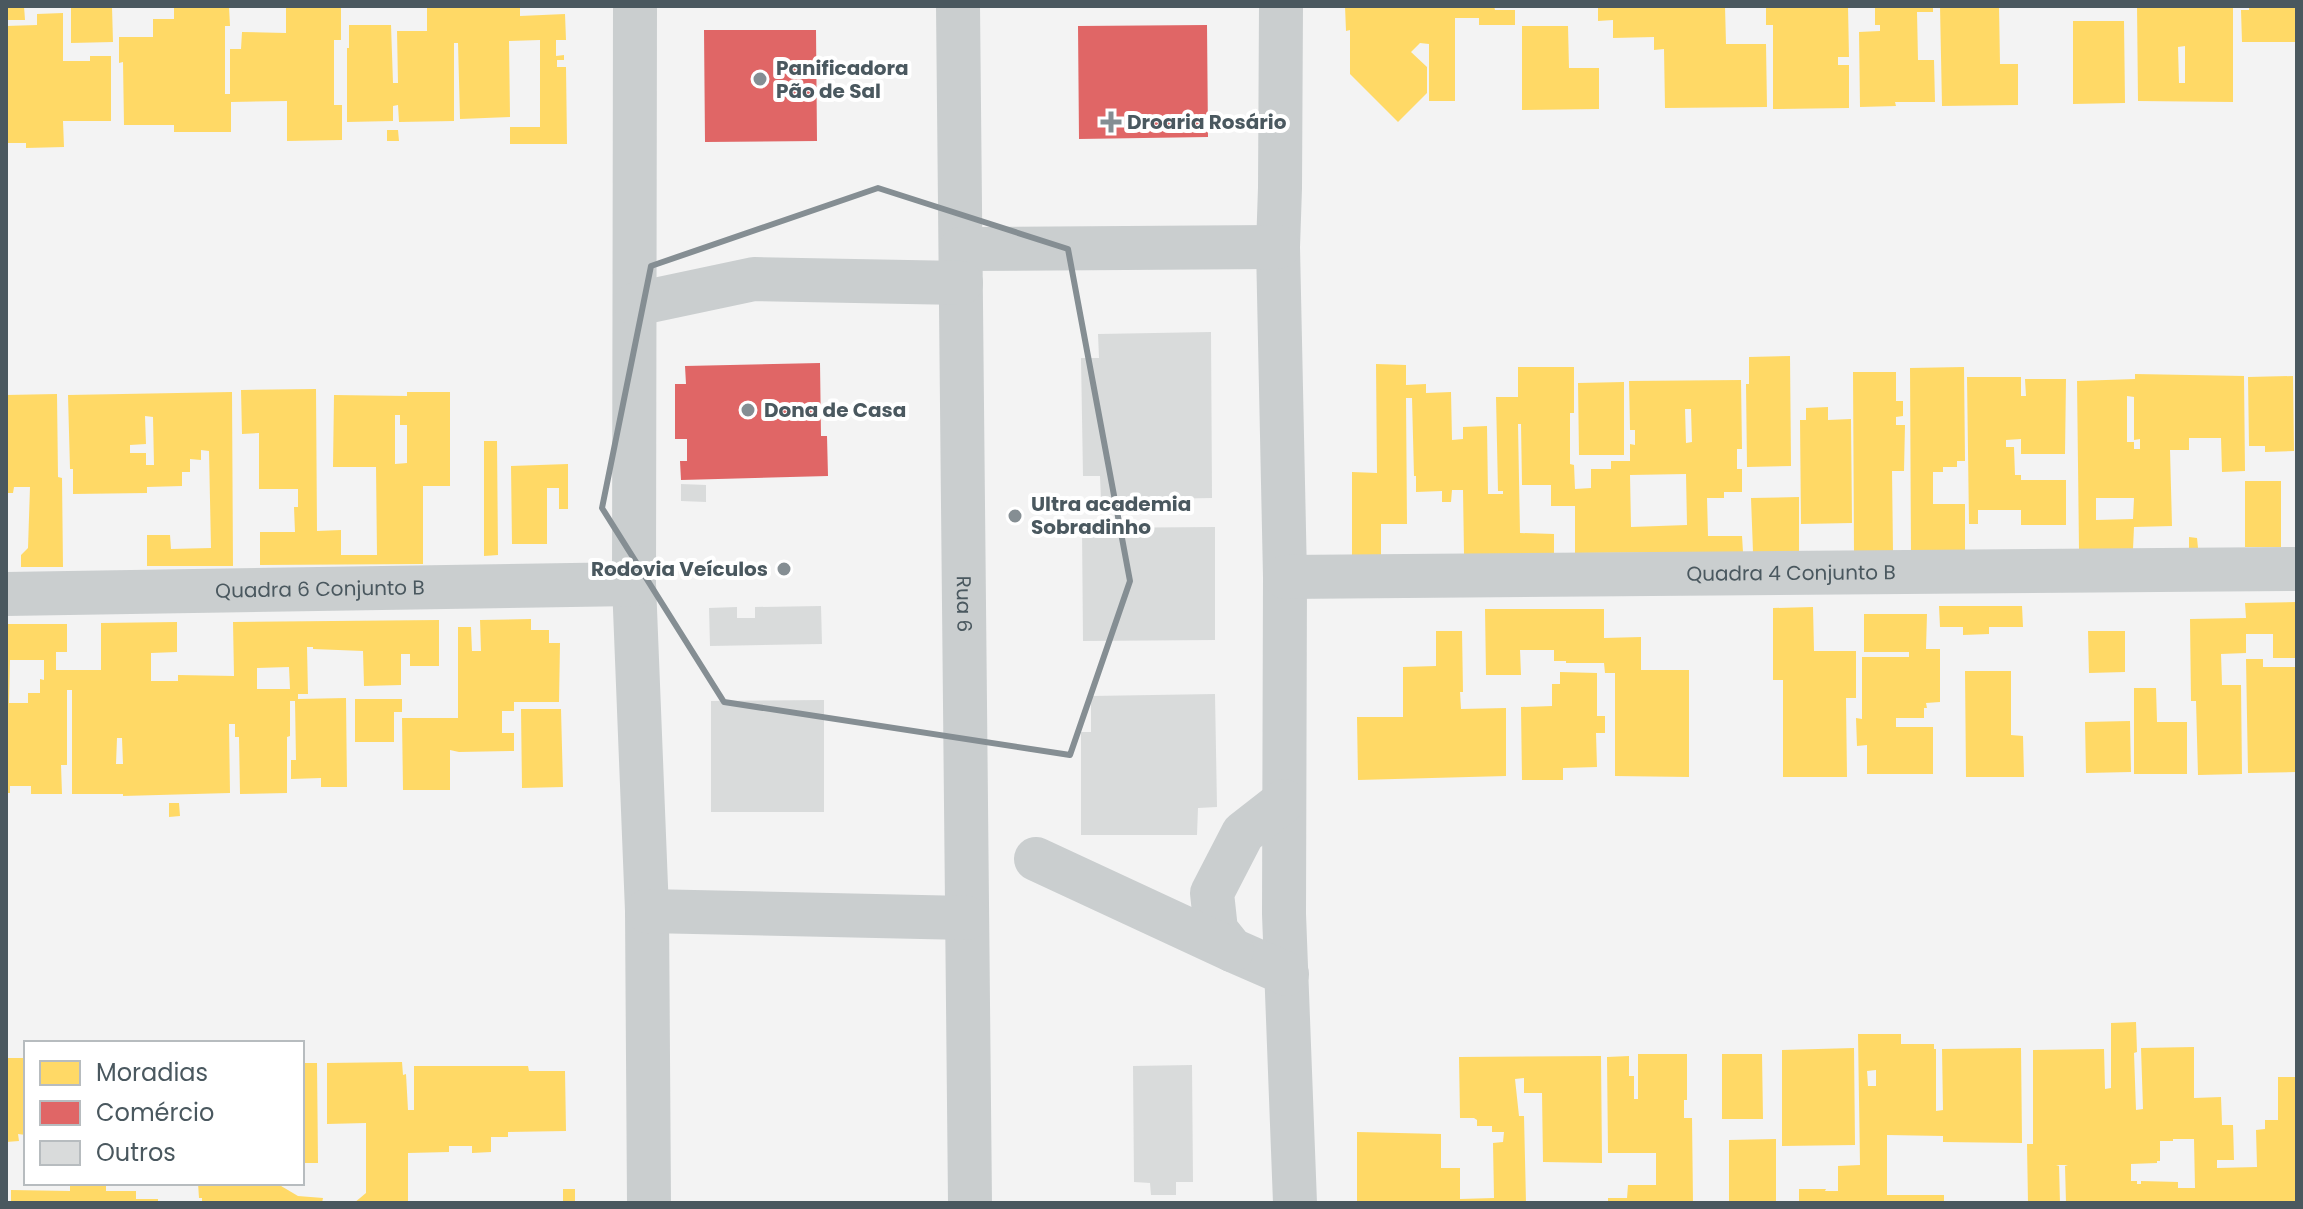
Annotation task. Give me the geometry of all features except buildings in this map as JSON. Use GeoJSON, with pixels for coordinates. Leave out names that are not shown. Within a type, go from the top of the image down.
{"type":"FeatureCollection","features":[{"type":"Feature","properties":{"kind":"street"},"geometry":{"type":"LineString","coordinates":[[635,6],[634,584],[647,911],[649,1203]]}},
{"type":"Feature","properties":{"kind":"street","name":"Rua 6"},"geometry":{"type":"LineString","coordinates":[[958,6],[970,1203]]}},
{"type":"Feature","properties":{"kind":"street"},"geometry":{"type":"LineString","coordinates":[[1281,6],[1278,247],[1285,577],[1284,914],[1295,1203]]}},
{"type":"Feature","properties":{"kind":"street"},"geometry":{"type":"LineString","coordinates":[[636,304],[754,279],[1278,247]]}},
{"type":"Feature","properties":{"kind":"street","name":"Quadra 4 Conjunto B"},"geometry":{"type":"LineString","coordinates":[[1285,577],[2297,569]]}},
{"type":"Feature","properties":{"kind":"street","name":"Quadra 6 Conjunto B"},"geometry":{"type":"LineString","coordinates":[[6,594],[634,584]]}},
{"type":"Feature","properties":{"kind":"street"},"geometry":{"type":"LineString","coordinates":[[1232,950],[1216,930],[1212,893],[1243,833],[1284,801]]}},
{"type":"Feature","properties":{"kind":"street"},"geometry":{"type":"LineString","coordinates":[[1036,859],[1287,974]]}},
{"type":"Feature","properties":{"kind":"street"},"geometry":{"type":"LineString","coordinates":[[647,911],[967,918]]}},
{"type":"Feature","properties":{"kind":"highlighted area"},"geometry":{"type":"Polygon","coordinates":[[[878,188],[1068,249],[1130,581],[1070,755],[724,702],[602,508],[651,266],[878,188]]]}},
{"type":"Feature","properties":{"kind":"place","name":"Panificadora Pão de Sal"},"geometry":{"type":"Point","coordinates":[760,79]}},
{"type":"Feature","properties":{"kind":"place","name":"Droaria Rosário"},"geometry":{"type":"Point","coordinates":[1111,122]}},
{"type":"Feature","properties":{"kind":"place","name":"Dona de Casa"},"geometry":{"type":"Point","coordinates":[748,410]}},
{"type":"Feature","properties":{"kind":"place","name":"Ultra academia Sobradinho"},"geometry":{"type":"Point","coordinates":[1015,516]}},
{"type":"Feature","properties":{"kind":"place","name":"Rodovia Veículos"},"geometry":{"type":"Point","coordinates":[784,569]}}]}
